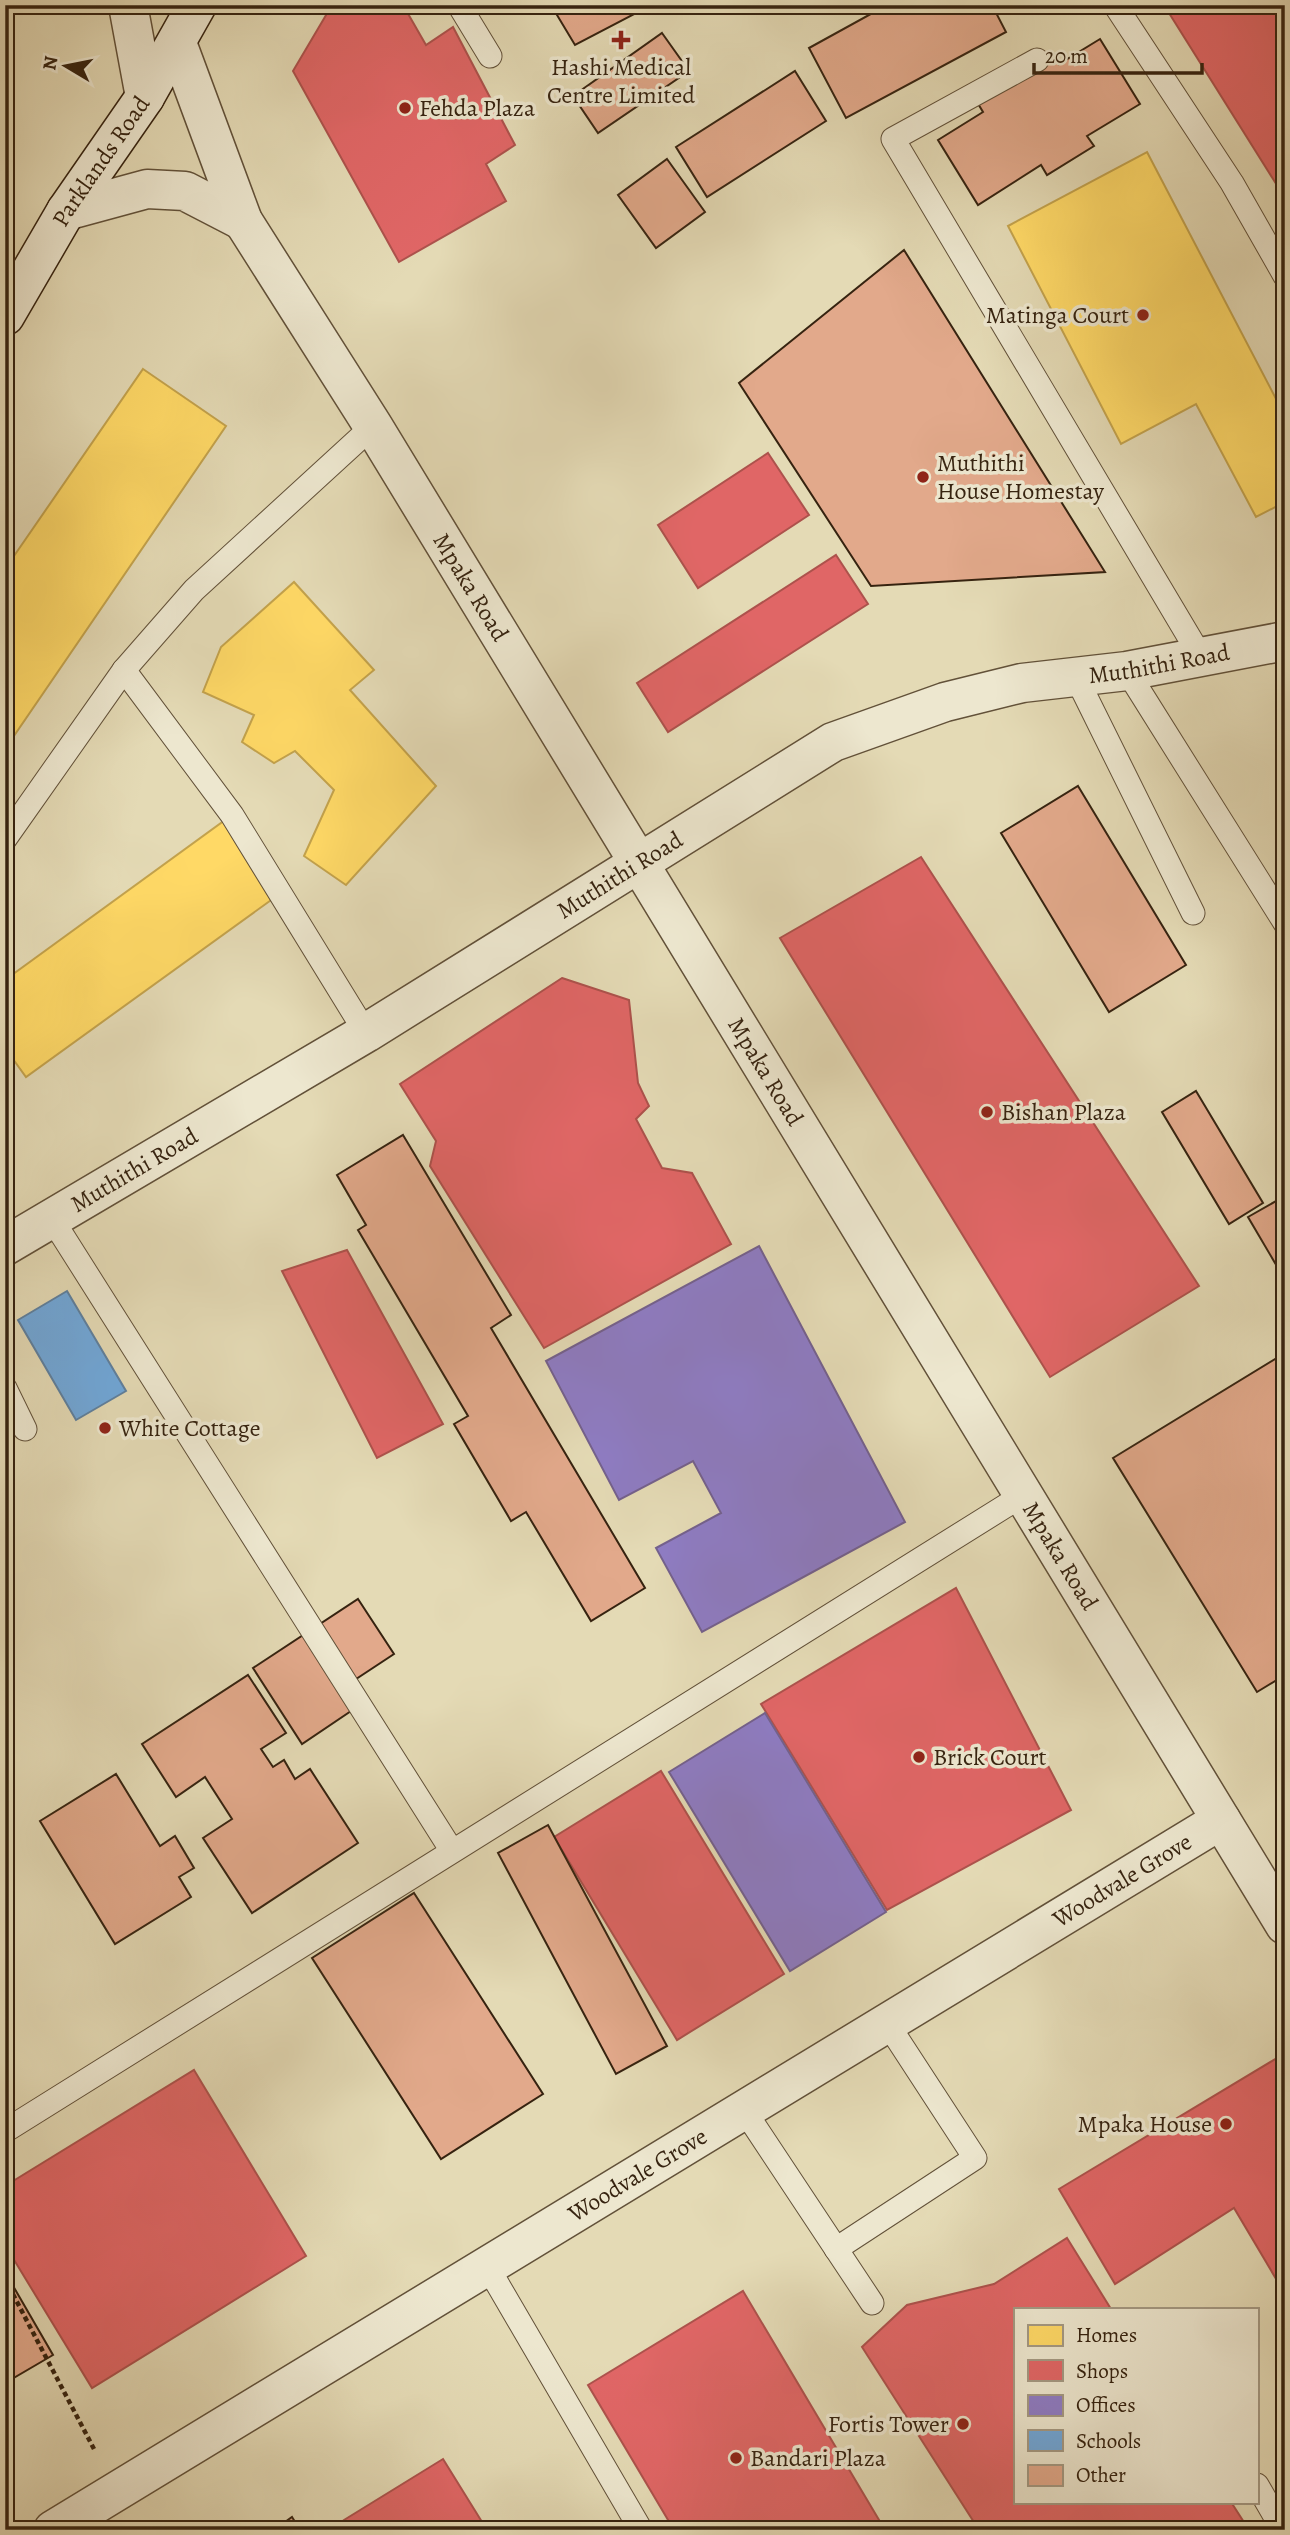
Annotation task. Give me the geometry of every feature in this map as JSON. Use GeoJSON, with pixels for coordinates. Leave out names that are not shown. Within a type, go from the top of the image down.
{"type":"FeatureCollection","features":[{"type":"Feature","properties":{"kind":"street"},"geometry":{"type":"LineString","coordinates":[[128,5],[145,97]]}},
{"type":"Feature","properties":{"kind":"street","name":"Parklands Road"},"geometry":{"type":"LineString","coordinates":[[5,316],[66,211],[145,97],[197,5]]}},
{"type":"Feature","properties":{"kind":"street","name":"Mpaka Road"},"geometry":{"type":"LineString","coordinates":[[177,43],[243,221],[373,426],[1285,1925]]}},
{"type":"Feature","properties":{"kind":"street"},"geometry":{"type":"LineString","coordinates":[[66,211],[148,190],[185,191],[243,221]]}},
{"type":"Feature","properties":{"kind":"street","name":"Muthithi Road"},"geometry":{"type":"LineString","coordinates":[[5,1247],[366,1032],[833,742],[945,702],[1022,683],[1127,671],[1285,641]]}},
{"type":"Feature","properties":{"kind":"street","name":"Woodvale Grove"},"geometry":{"type":"LineString","coordinates":[[53,2530],[1221,1820]]}},
{"type":"Feature","properties":{"kind":"lane"},"geometry":{"type":"LineString","coordinates":[[459,5],[489,56]]}},
{"type":"Feature","properties":{"kind":"lane"},"geometry":{"type":"LineString","coordinates":[[1115,5],[1231,183],[1285,276]]}},
{"type":"Feature","properties":{"kind":"lane"},"geometry":{"type":"LineString","coordinates":[[1037,60],[893,139],[1201,657]]}},
{"type":"Feature","properties":{"kind":"lane"},"geometry":{"type":"LineString","coordinates":[[5,839],[124,670],[194,590],[373,426]]}},
{"type":"Feature","properties":{"kind":"lane"},"geometry":{"type":"LineString","coordinates":[[124,670],[232,815],[366,1032]]}},
{"type":"Feature","properties":{"kind":"lane"},"geometry":{"type":"LineString","coordinates":[[1127,671],[1285,923]]}},
{"type":"Feature","properties":{"kind":"lane"},"geometry":{"type":"LineString","coordinates":[[1076,677],[1193,913]]}},
{"type":"Feature","properties":{"kind":"lane"},"geometry":{"type":"LineString","coordinates":[[52,1219],[452,1851]]}},
{"type":"Feature","properties":{"kind":"lane"},"geometry":{"type":"LineString","coordinates":[[5,1388],[25,1429]]}},
{"type":"Feature","properties":{"kind":"lane"},"geometry":{"type":"LineString","coordinates":[[5,2131],[1023,1495]]}},
{"type":"Feature","properties":{"kind":"lane"},"geometry":{"type":"LineString","coordinates":[[836,2249],[975,2158],[887,2023]]}},
{"type":"Feature","properties":{"kind":"lane"},"geometry":{"type":"LineString","coordinates":[[744,2110],[872,2303]]}},
{"type":"Feature","properties":{"kind":"lane"},"geometry":{"type":"LineString","coordinates":[[487,2266],[641,2530]]}},
{"type":"Feature","properties":{"kind":"lane"},"geometry":{"type":"LineString","coordinates":[[1258,2487],[1283,2530]]}},
{"type":"Feature","properties":{"kind":"path"},"geometry":{"type":"LineString","coordinates":[[5,2279],[115,2491]]}},
{"type":"Feature","properties":{"kind":"building: Homes","name":"Matinga Court"},"geometry":{"type":"Polygon","coordinates":[[[1147,152],[1285,416],[1285,502],[1256,517],[1196,404],[1121,444],[1008,226],[1147,152]]]}},
{"type":"Feature","properties":{"kind":"building: Homes"},"geometry":{"type":"Polygon","coordinates":[[[143,369],[226,426],[5,749],[5,569],[143,369]]]}},
{"type":"Feature","properties":{"kind":"building: Homes"},"geometry":{"type":"Polygon","coordinates":[[[294,582],[374,670],[350,690],[436,786],[346,885],[304,856],[334,790],[295,751],[274,763],[242,742],[254,715],[203,692],[221,647],[294,582]]]}},
{"type":"Feature","properties":{"kind":"building: Homes"},"geometry":{"type":"Polygon","coordinates":[[[232,815],[285,890],[26,1077],[5,1048],[5,980],[232,815]]]}},
{"type":"Feature","properties":{"kind":"building: Shops","name":"Fehda Plaza"},"geometry":{"type":"Polygon","coordinates":[[[332,5],[403,5],[426,45],[453,27],[515,145],[486,164],[506,201],[399,262],[293,71],[332,5]]]}},
{"type":"Feature","properties":{"kind":"building: Shops"},"geometry":{"type":"Polygon","coordinates":[[[1164,5],[1285,5],[1285,198],[1164,5]]]}},
{"type":"Feature","properties":{"kind":"building: Shops"},"geometry":{"type":"Polygon","coordinates":[[[768,453],[809,515],[698,588],[658,525],[768,453]]]}},
{"type":"Feature","properties":{"kind":"building: Shops"},"geometry":{"type":"Polygon","coordinates":[[[836,555],[868,604],[668,732],[637,683],[836,555]]]}},
{"type":"Feature","properties":{"kind":"building: Shops","name":"Bishan Plaza"},"geometry":{"type":"Polygon","coordinates":[[[921,857],[1199,1286],[1050,1377],[780,938],[921,857]]]}},
{"type":"Feature","properties":{"kind":"building: Shops"},"geometry":{"type":"Polygon","coordinates":[[[562,978],[629,1000],[638,1083],[649,1106],[636,1119],[662,1168],[692,1173],[731,1244],[544,1348],[430,1166],[436,1141],[400,1084],[562,978]]]}},
{"type":"Feature","properties":{"kind":"building: Shops"},"geometry":{"type":"Polygon","coordinates":[[[347,1250],[443,1424],[377,1458],[282,1271],[347,1250]]]}},
{"type":"Feature","properties":{"kind":"building: Shops","name":"Brick Court"},"geometry":{"type":"Polygon","coordinates":[[[956,1588],[1071,1810],[887,1910],[761,1704],[956,1588]]]}},
{"type":"Feature","properties":{"kind":"building: Shops"},"geometry":{"type":"Polygon","coordinates":[[[661,1771],[784,1974],[677,2040],[554,1837],[661,1771]]]}},
{"type":"Feature","properties":{"kind":"building: Shops","name":"Mpaka House"},"geometry":{"type":"Polygon","coordinates":[[[1282,2055],[1285,2060],[1285,2294],[1234,2208],[1115,2284],[1059,2189],[1282,2055]]]}},
{"type":"Feature","properties":{"kind":"building: Shops"},"geometry":{"type":"Polygon","coordinates":[[[194,2070],[306,2256],[92,2388],[5,2245],[5,2186],[194,2070]]]}},
{"type":"Feature","properties":{"kind":"building: Shops","name":"Fortis Tower"},"geometry":{"type":"Polygon","coordinates":[[[1067,2238],[1110,2308],[1014,2308],[1014,2504],[1232,2504],[1249,2530],[979,2530],[862,2347],[907,2305],[994,2284],[1067,2238]]]}},
{"type":"Feature","properties":{"kind":"building: Shops","name":"Bandari Plaza"},"geometry":{"type":"Polygon","coordinates":[[[743,2291],[885,2530],[674,2530],[588,2385],[743,2291]]]}},
{"type":"Feature","properties":{"kind":"building: Shops"},"geometry":{"type":"Polygon","coordinates":[[[443,2459],[487,2530],[350,2530],[344,2520],[443,2459]]]}},
{"type":"Feature","properties":{"kind":"building: Offices"},"geometry":{"type":"Polygon","coordinates":[[[759,1246],[905,1522],[702,1632],[656,1548],[721,1513],[693,1461],[619,1500],[546,1361],[759,1246]]]}},
{"type":"Feature","properties":{"kind":"building: Offices"},"geometry":{"type":"Polygon","coordinates":[[[765,1713],[886,1912],[790,1971],[669,1772],[765,1713]]]}},
{"type":"Feature","properties":{"kind":"building: Schools"},"geometry":{"type":"Polygon","coordinates":[[[67,1291],[126,1391],[76,1420],[18,1320],[67,1291]]]}},
{"type":"Feature","properties":{"kind":"building: Other"},"geometry":{"type":"Polygon","coordinates":[[[551,5],[641,5],[644,9],[575,45],[551,5]]]}},
{"type":"Feature","properties":{"kind":"building: Other"},"geometry":{"type":"Polygon","coordinates":[[[887,5],[992,5],[1006,32],[846,118],[809,48],[887,5]]]}},
{"type":"Feature","properties":{"kind":"building: Other"},"geometry":{"type":"Polygon","coordinates":[[[662,33],[689,71],[598,133],[573,96],[662,33]]]}},
{"type":"Feature","properties":{"kind":"building: Other"},"geometry":{"type":"Polygon","coordinates":[[[1100,39],[1140,104],[1087,136],[1094,146],[1047,175],[1041,165],[978,205],[938,140],[983,112],[977,102],[1054,55],[1059,64],[1100,39]]]}},
{"type":"Feature","properties":{"kind":"building: Other"},"geometry":{"type":"Polygon","coordinates":[[[795,71],[826,121],[707,197],[676,147],[795,71]]]}},
{"type":"Feature","properties":{"kind":"building: Other"},"geometry":{"type":"Polygon","coordinates":[[[667,159],[705,212],[656,248],[618,195],[667,159]]]}},
{"type":"Feature","properties":{"kind":"building: Other","name":"Muthithi House Homestay"},"geometry":{"type":"Polygon","coordinates":[[[904,250],[1105,572],[871,586],[739,383],[904,250]]]}},
{"type":"Feature","properties":{"kind":"building: Other"},"geometry":{"type":"Polygon","coordinates":[[[1078,786],[1186,965],[1109,1012],[1001,833],[1078,786]]]}},
{"type":"Feature","properties":{"kind":"building: Other"},"geometry":{"type":"Polygon","coordinates":[[[1196,1091],[1263,1203],[1229,1224],[1162,1112],[1196,1091]]]}},
{"type":"Feature","properties":{"kind":"building: Other"},"geometry":{"type":"Polygon","coordinates":[[[403,1135],[511,1315],[491,1328],[645,1588],[591,1621],[526,1512],[511,1521],[454,1424],[468,1416],[358,1230],[366,1225],[337,1175],[403,1135]]]}},
{"type":"Feature","properties":{"kind":"building: Other"},"geometry":{"type":"Polygon","coordinates":[[[1285,1196],[1285,1280],[1248,1217],[1285,1196]]]}},
{"type":"Feature","properties":{"kind":"building: Other"},"geometry":{"type":"Polygon","coordinates":[[[1285,1353],[1285,1675],[1257,1692],[1113,1458],[1285,1353]]]}},
{"type":"Feature","properties":{"kind":"building: Other"},"geometry":{"type":"Polygon","coordinates":[[[358,1599],[394,1654],[341,1689],[354,1709],[302,1744],[253,1668],[358,1599]]]}},
{"type":"Feature","properties":{"kind":"building: Other"},"geometry":{"type":"Polygon","coordinates":[[[248,1675],[286,1733],[261,1749],[273,1767],[284,1760],[295,1779],[310,1769],[358,1843],[252,1913],[203,1838],[232,1819],[205,1777],[176,1797],[142,1744],[248,1675]]]}},
{"type":"Feature","properties":{"kind":"building: Other"},"geometry":{"type":"Polygon","coordinates":[[[116,1774],[160,1846],[175,1836],[194,1868],[179,1877],[191,1897],[115,1944],[40,1821],[116,1774]]]}},
{"type":"Feature","properties":{"kind":"building: Other"},"geometry":{"type":"Polygon","coordinates":[[[548,1825],[667,2046],[616,2074],[498,1853],[548,1825]]]}},
{"type":"Feature","properties":{"kind":"building: Other"},"geometry":{"type":"Polygon","coordinates":[[[414,1893],[543,2094],[441,2159],[312,1958],[414,1893]]]}},
{"type":"Feature","properties":{"kind":"building: Other"},"geometry":{"type":"Polygon","coordinates":[[[5,2272],[53,2355],[5,2383],[5,2272]]]}},
{"type":"Feature","properties":{"kind":"building: Other"},"geometry":{"type":"Polygon","coordinates":[[[292,2517],[300,2530],[274,2530],[292,2517]]]}},
{"type":"Feature","properties":{"kind":"place","name":"Hashi Medical Centre Limited"},"geometry":{"type":"Point","coordinates":[621,40]}},
{"type":"Feature","properties":{"kind":"place","name":"Fehda Plaza"},"geometry":{"type":"Point","coordinates":[405,108]}},
{"type":"Feature","properties":{"kind":"place","name":"Matinga Court"},"geometry":{"type":"Point","coordinates":[1143,315]}},
{"type":"Feature","properties":{"kind":"place","name":"Muthithi House Homestay"},"geometry":{"type":"Point","coordinates":[923,477]}},
{"type":"Feature","properties":{"kind":"place","name":"Bishan Plaza"},"geometry":{"type":"Point","coordinates":[987,1112]}},
{"type":"Feature","properties":{"kind":"place","name":"White Cottage"},"geometry":{"type":"Point","coordinates":[105,1428]}},
{"type":"Feature","properties":{"kind":"place","name":"Brick Court"},"geometry":{"type":"Point","coordinates":[919,1757]}},
{"type":"Feature","properties":{"kind":"place","name":"Mpaka House"},"geometry":{"type":"Point","coordinates":[1226,2124]}},
{"type":"Feature","properties":{"kind":"place","name":"Fortis Tower"},"geometry":{"type":"Point","coordinates":[963,2424]}},
{"type":"Feature","properties":{"kind":"place","name":"Bandari Plaza"},"geometry":{"type":"Point","coordinates":[736,2458]}}]}
